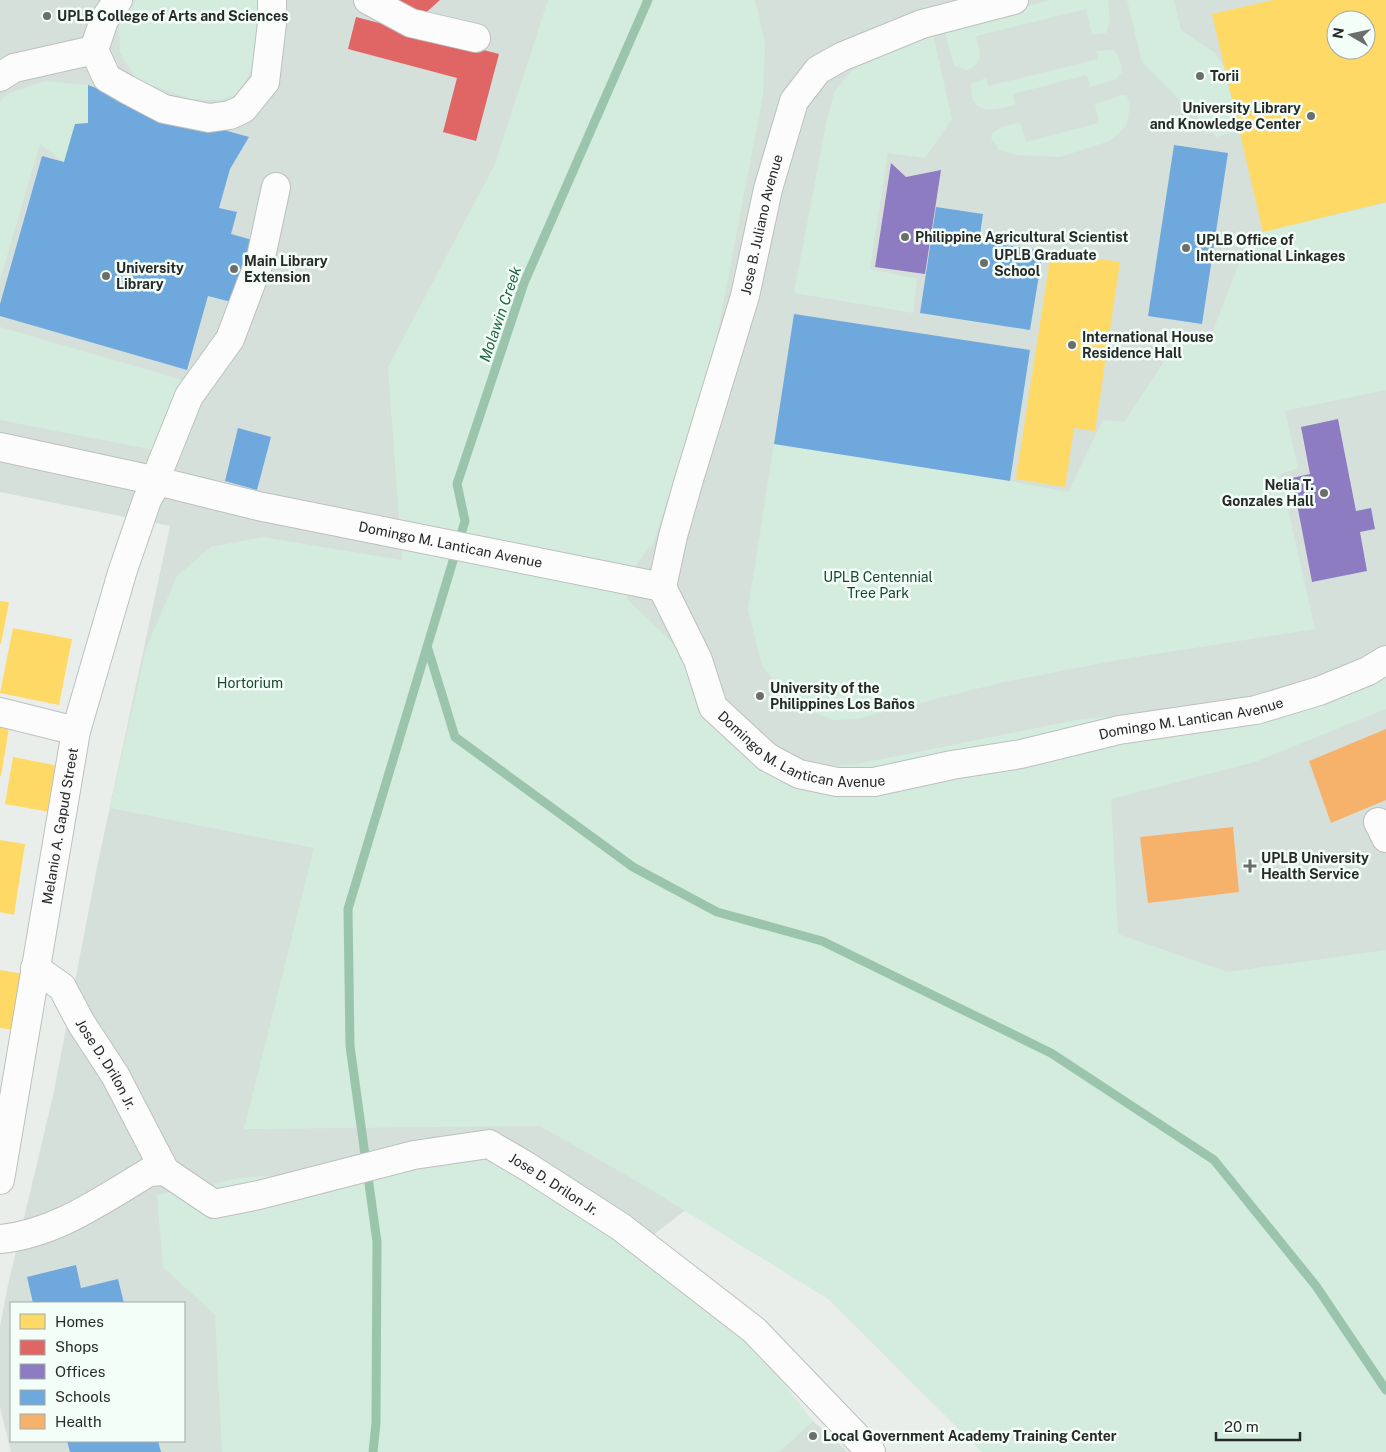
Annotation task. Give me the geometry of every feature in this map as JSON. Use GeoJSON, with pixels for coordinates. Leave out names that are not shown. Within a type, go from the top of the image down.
{"type":"FeatureCollection","features":[{"type":"Feature","properties":{"kind":"street"},"geometry":{"type":"LineString","coordinates":[[118,0],[104,20],[94,50],[107,78],[164,108],[209,118],[230,115],[243,109],[265,82],[272,23],[272,0]]}},
{"type":"Feature","properties":{"kind":"street"},"geometry":{"type":"LineString","coordinates":[[368,0],[411,23],[476,38]]}},
{"type":"Feature","properties":{"kind":"street","name":"Jose B. Juliano Avenue"},"geometry":{"type":"LineString","coordinates":[[662,587],[673,536],[688,483],[745,296],[768,189],[794,101],[818,70],[842,57],[922,24],[1014,0]]}},
{"type":"Feature","properties":{"kind":"street"},"geometry":{"type":"LineString","coordinates":[[0,77],[14,68],[94,50]]}},
{"type":"Feature","properties":{"kind":"street","name":"Melanio A. Gapud Street"},"geometry":{"type":"LineString","coordinates":[[0,1180],[76,731],[122,573],[147,500],[157,481],[160,468],[189,396],[230,339],[261,257],[276,187]]}},
{"type":"Feature","properties":{"kind":"street","name":"Domingo M. Lantican Avenue"},"geometry":{"type":"LineString","coordinates":[[0,447],[157,481],[258,506],[662,587],[698,660],[713,707],[767,757],[799,774],[837,782],[874,782],[952,765],[1021,754],[1119,730],[1256,710],[1320,691],[1368,671],[1386,660]]}},
{"type":"Feature","properties":{"kind":"street"},"geometry":{"type":"LineString","coordinates":[[0,712],[76,731]]}},
{"type":"Feature","properties":{"kind":"street","name":"Jose D. Drilon Jr."},"geometry":{"type":"LineString","coordinates":[[35,968],[62,987],[81,1023],[115,1075],[165,1171],[214,1204],[259,1195],[414,1156],[489,1144],[528,1167],[621,1228],[754,1330],[871,1452]]}},
{"type":"Feature","properties":{"kind":"street"},"geometry":{"type":"LineString","coordinates":[[0,1238],[13,1238],[53,1227],[149,1172],[165,1171]]}},
{"type":"Feature","properties":{"kind":"shaded area","name":"University of the Philippines Los Baños"},"geometry":{"type":"Polygon","coordinates":[[[0,0],[1386,0],[1386,1272],[738,1170],[558,1308],[503,1452],[11,1452],[0,1407],[0,1327],[8,1285],[53,1096],[97,867],[170,526],[0,492],[0,0]]]}},
{"type":"Feature","properties":{"kind":"shaded area","name":"Local Government Academy Training Center"},"geometry":{"type":"Polygon","coordinates":[[[813,1421],[848,1452],[779,1452],[813,1421]]]}},
{"type":"Feature","properties":{"kind":"green space"},"geometry":{"type":"Polygon","coordinates":[[[136,0],[263,0],[254,64],[238,95],[220,100],[191,99],[137,80],[120,53],[119,23],[136,0]]]}},
{"type":"Feature","properties":{"kind":"green space","name":"Hortorium"},"geometry":{"type":"Polygon","coordinates":[[[548,0],[754,0],[758,11],[765,45],[763,95],[710,372],[652,546],[641,558],[634,570],[627,599],[681,651],[753,737],[807,768],[857,764],[1081,719],[1208,706],[1325,701],[1386,676],[1386,709],[1255,762],[1111,799],[1118,934],[1228,972],[1386,950],[1386,1452],[982,1452],[828,1299],[635,1180],[540,1126],[244,1129],[314,848],[110,808],[146,649],[177,576],[211,547],[263,537],[402,560],[388,367],[495,164],[548,0]]]}},
{"type":"Feature","properties":{"kind":"green space"},"geometry":{"type":"Polygon","coordinates":[[[1050,0],[1108,0],[1110,21],[1106,33],[1092,35],[1086,9],[976,36],[980,56],[977,64],[967,70],[954,66],[944,29],[1050,0]]]}},
{"type":"Feature","properties":{"kind":"green space"},"geometry":{"type":"Polygon","coordinates":[[[1127,0],[1174,0],[1181,30],[1215,53],[1224,67],[1239,131],[1217,137],[1142,62],[1127,0]]]}},
{"type":"Feature","properties":{"kind":"green space"},"geometry":{"type":"Polygon","coordinates":[[[933,34],[952,119],[925,158],[888,153],[870,269],[917,279],[913,313],[794,293],[825,129],[834,93],[854,67],[933,34]]]}},
{"type":"Feature","properties":{"kind":"green space"},"geometry":{"type":"Polygon","coordinates":[[[1112,50],[1120,60],[1122,72],[1114,80],[1090,87],[1087,75],[1013,94],[1015,105],[999,109],[985,109],[979,107],[974,102],[971,84],[986,78],[988,86],[1098,59],[1096,51],[1112,50]]]}},
{"type":"Feature","properties":{"kind":"green space"},"geometry":{"type":"Polygon","coordinates":[[[45,81],[88,85],[88,123],[75,124],[64,162],[40,144],[0,280],[0,102],[7,94],[45,81]]]}},
{"type":"Feature","properties":{"kind":"green space"},"geometry":{"type":"Polygon","coordinates":[[[1122,95],[1127,96],[1130,107],[1126,126],[1110,141],[1060,157],[1016,155],[999,150],[991,138],[993,133],[1003,126],[1020,123],[1026,142],[1099,123],[1095,104],[1122,95]]]}},
{"type":"Feature","properties":{"kind":"green space","name":"UPLB Centennial Tree Park"},"geometry":{"type":"Polygon","coordinates":[[[1386,203],[1386,390],[1285,411],[1298,468],[1280,474],[1315,629],[1118,660],[1004,682],[856,719],[834,720],[804,709],[781,690],[762,666],[748,609],[774,444],[1010,481],[1068,492],[1103,420],[1124,422],[1173,348],[1213,331],[1250,235],[1386,203]]]}},
{"type":"Feature","properties":{"kind":"green space"},"geometry":{"type":"Polygon","coordinates":[[[0,327],[200,385],[169,453],[0,420],[0,327]]]}},
{"type":"Feature","properties":{"kind":"green space"},"geometry":{"type":"Polygon","coordinates":[[[500,1158],[744,1332],[813,1421],[779,1452],[222,1452],[215,1315],[163,1267],[157,1195],[240,1178],[500,1158]]]}},
{"type":"Feature","properties":{"kind":"building: Homes","name":"University Library and Knowledge Center"},"geometry":{"type":"Polygon","coordinates":[[[1273,0],[1386,0],[1386,202],[1263,232],[1212,14],[1273,0]]]}},
{"type":"Feature","properties":{"kind":"building: Homes","name":"International House Residence Hall"},"geometry":{"type":"Polygon","coordinates":[[[1051,252],[1120,262],[1095,431],[1074,428],[1065,487],[1016,479],[1051,252]]]}},
{"type":"Feature","properties":{"kind":"building: Homes"},"geometry":{"type":"Polygon","coordinates":[[[0,601],[9,602],[1,644],[0,644],[0,601]]]}},
{"type":"Feature","properties":{"kind":"building: Homes"},"geometry":{"type":"Polygon","coordinates":[[[13,628],[72,639],[59,705],[0,693],[13,628]]]}},
{"type":"Feature","properties":{"kind":"building: Homes"},"geometry":{"type":"Polygon","coordinates":[[[0,727],[9,728],[1,776],[0,776],[0,727]]]}},
{"type":"Feature","properties":{"kind":"building: Homes"},"geometry":{"type":"Polygon","coordinates":[[[13,757],[59,766],[50,812],[5,804],[13,757]]]}},
{"type":"Feature","properties":{"kind":"building: Homes"},"geometry":{"type":"Polygon","coordinates":[[[0,840],[25,844],[14,915],[0,912],[0,840]]]}},
{"type":"Feature","properties":{"kind":"building: Homes"},"geometry":{"type":"Polygon","coordinates":[[[0,970],[23,974],[15,1030],[0,1028],[0,970]]]}},
{"type":"Feature","properties":{"kind":"building: Shops"},"geometry":{"type":"Polygon","coordinates":[[[386,0],[440,0],[420,18],[386,0]]]}},
{"type":"Feature","properties":{"kind":"building: Shops"},"geometry":{"type":"Polygon","coordinates":[[[356,17],[499,54],[476,141],[443,132],[457,78],[348,49],[356,17]]]}},
{"type":"Feature","properties":{"kind":"building: Offices","name":"Philippine Agricultural Scientist"},"geometry":{"type":"Polygon","coordinates":[[[891,163],[906,177],[941,170],[925,274],[875,267],[891,163]]]}},
{"type":"Feature","properties":{"kind":"building: Offices","name":"Nelia T. Gonzales Hall"},"geometry":{"type":"Polygon","coordinates":[[[1338,419],[1356,511],[1371,508],[1375,529],[1360,532],[1367,571],[1312,582],[1292,478],[1310,474],[1301,427],[1338,419]]]}},
{"type":"Feature","properties":{"kind":"building: Schools"},"geometry":{"type":"Polygon","coordinates":[[[88,85],[170,115],[249,137],[230,169],[219,208],[237,212],[231,234],[260,242],[243,305],[208,296],[187,370],[0,316],[0,304],[42,156],[64,162],[75,124],[88,123],[88,85]]]}},
{"type":"Feature","properties":{"kind":"building: Schools","name":"UPLB Office of International Linkages"},"geometry":{"type":"Polygon","coordinates":[[[1174,145],[1228,153],[1202,324],[1148,316],[1174,145]]]}},
{"type":"Feature","properties":{"kind":"building: Schools","name":"UPLB Graduate School"},"geometry":{"type":"Polygon","coordinates":[[[936,207],[983,214],[979,241],[1043,251],[1030,330],[920,313],[936,207]]]}},
{"type":"Feature","properties":{"kind":"building: Schools"},"geometry":{"type":"Polygon","coordinates":[[[794,314],[1030,350],[1010,481],[774,444],[794,314]]]}},
{"type":"Feature","properties":{"kind":"building: Schools"},"geometry":{"type":"Polygon","coordinates":[[[238,428],[271,437],[257,490],[225,481],[238,428]]]}},
{"type":"Feature","properties":{"kind":"building: Schools"},"geometry":{"type":"Polygon","coordinates":[[[76,1265],[81,1288],[118,1279],[124,1302],[33,1302],[27,1277],[76,1265]]]}},
{"type":"Feature","properties":{"kind":"building: Schools"},"geometry":{"type":"Polygon","coordinates":[[[67,1442],[158,1442],[161,1452],[70,1452],[67,1442]]]}},
{"type":"Feature","properties":{"kind":"building: Health"},"geometry":{"type":"Polygon","coordinates":[[[1386,729],[1386,800],[1331,823],[1309,761],[1386,729]]]}},
{"type":"Feature","properties":{"kind":"building: Health"},"geometry":{"type":"Polygon","coordinates":[[[1233,827],[1239,892],[1148,903],[1140,837],[1233,827]]]}},
{"type":"Feature","properties":{"kind":"waterway","name":"Molawin Creek"},"geometry":{"type":"LineString","coordinates":[[373,1452],[376,1423],[377,1242],[350,1046],[348,909],[465,521],[457,484],[524,283],[648,0]]}},
{"type":"Feature","properties":{"kind":"waterway"},"geometry":{"type":"LineString","coordinates":[[428,649],[455,737],[633,867],[717,912],[822,941],[1051,1053],[1214,1160],[1316,1286],[1386,1390]]}},
{"type":"Feature","properties":{"kind":"place","name":"UPLB College of Arts and Sciences"},"geometry":{"type":"Point","coordinates":[47,16]}},
{"type":"Feature","properties":{"kind":"place","name":"Torii"},"geometry":{"type":"Point","coordinates":[1200,76]}},
{"type":"Feature","properties":{"kind":"place","name":"University Library and Knowledge Center"},"geometry":{"type":"Point","coordinates":[1311,116]}},
{"type":"Feature","properties":{"kind":"place","name":"Philippine Agricultural Scientist"},"geometry":{"type":"Point","coordinates":[905,237]}},
{"type":"Feature","properties":{"kind":"place","name":"UPLB Office of International Linkages"},"geometry":{"type":"Point","coordinates":[1186,248]}},
{"type":"Feature","properties":{"kind":"place","name":"UPLB Graduate School"},"geometry":{"type":"Point","coordinates":[984,263]}},
{"type":"Feature","properties":{"kind":"place","name":"Main Library Extension"},"geometry":{"type":"Point","coordinates":[234,269]}},
{"type":"Feature","properties":{"kind":"place","name":"University Library"},"geometry":{"type":"Point","coordinates":[106,276]}},
{"type":"Feature","properties":{"kind":"place","name":"International House Residence Hall"},"geometry":{"type":"Point","coordinates":[1072,345]}},
{"type":"Feature","properties":{"kind":"place","name":"Nelia T. Gonzales Hall"},"geometry":{"type":"Point","coordinates":[1324,493]}},
{"type":"Feature","properties":{"kind":"place","name":"University of the Philippines Los Baños"},"geometry":{"type":"Point","coordinates":[760,696]}},
{"type":"Feature","properties":{"kind":"place","name":"UPLB University Health Service"},"geometry":{"type":"Point","coordinates":[1250,866]}},
{"type":"Feature","properties":{"kind":"place","name":"Local Government Academy Training Center"},"geometry":{"type":"Point","coordinates":[813,1436]}}]}
